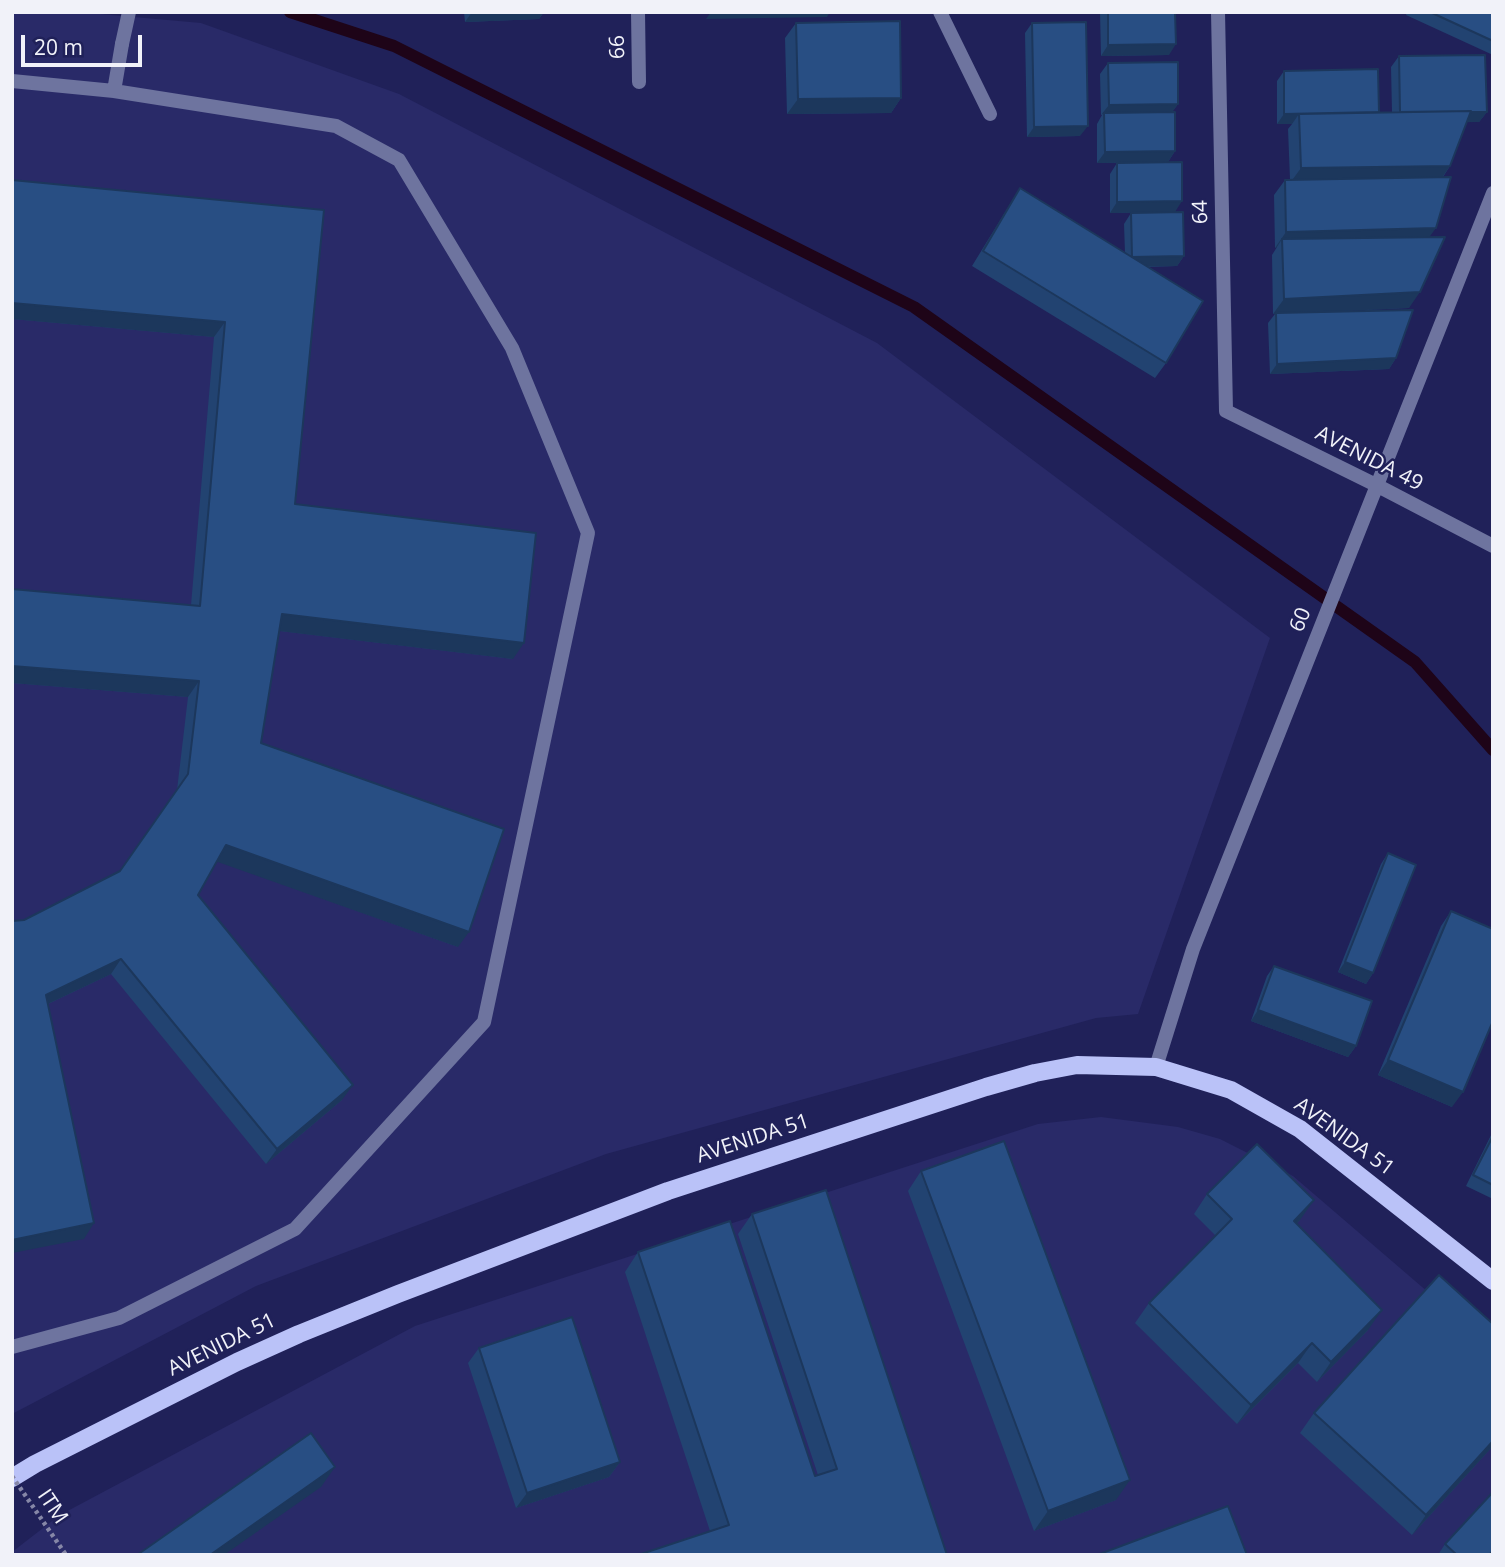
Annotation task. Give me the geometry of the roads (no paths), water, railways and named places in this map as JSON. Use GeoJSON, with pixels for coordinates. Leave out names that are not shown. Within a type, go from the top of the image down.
{"type":"FeatureCollection","features":[{"type":"Feature","properties":{"kind":"main road","name":"AVENIDA 51"},"geometry":{"type":"LineString","coordinates":[[12,1477],[147,1407],[299,1334],[398,1294],[668,1191],[986,1087],[1077,1065],[1156,1066],[1231,1090],[1300,1129],[1493,1281]]}},
{"type":"Feature","properties":{"kind":"street"},"geometry":{"type":"LineString","coordinates":[[114,91],[129,12]]}},
{"type":"Feature","properties":{"kind":"street","name":"66"},"geometry":{"type":"LineString","coordinates":[[638,12],[639,82]]}},
{"type":"Feature","properties":{"kind":"street"},"geometry":{"type":"LineString","coordinates":[[940,12],[990,114]]}},
{"type":"Feature","properties":{"kind":"street","name":"64"},"geometry":{"type":"LineString","coordinates":[[1218,12],[1226,411]]}},
{"type":"Feature","properties":{"kind":"street"},"geometry":{"type":"LineString","coordinates":[[12,81],[114,91],[336,126],[399,160],[512,348],[588,533],[484,1022],[295,1229],[119,1318],[12,1347]]}},
{"type":"Feature","properties":{"kind":"street","name":"60"},"geometry":{"type":"LineString","coordinates":[[1156,1066],[1193,949],[1493,193]]}},
{"type":"Feature","properties":{"kind":"street","name":"AVENIDA 49"},"geometry":{"type":"LineString","coordinates":[[1226,411],[1378,486],[1493,547]]}},
{"type":"Feature","properties":{"kind":"waterway"},"geometry":{"type":"LineString","coordinates":[[290,12],[394,46],[914,307],[1415,662],[1493,750]]}}]}
